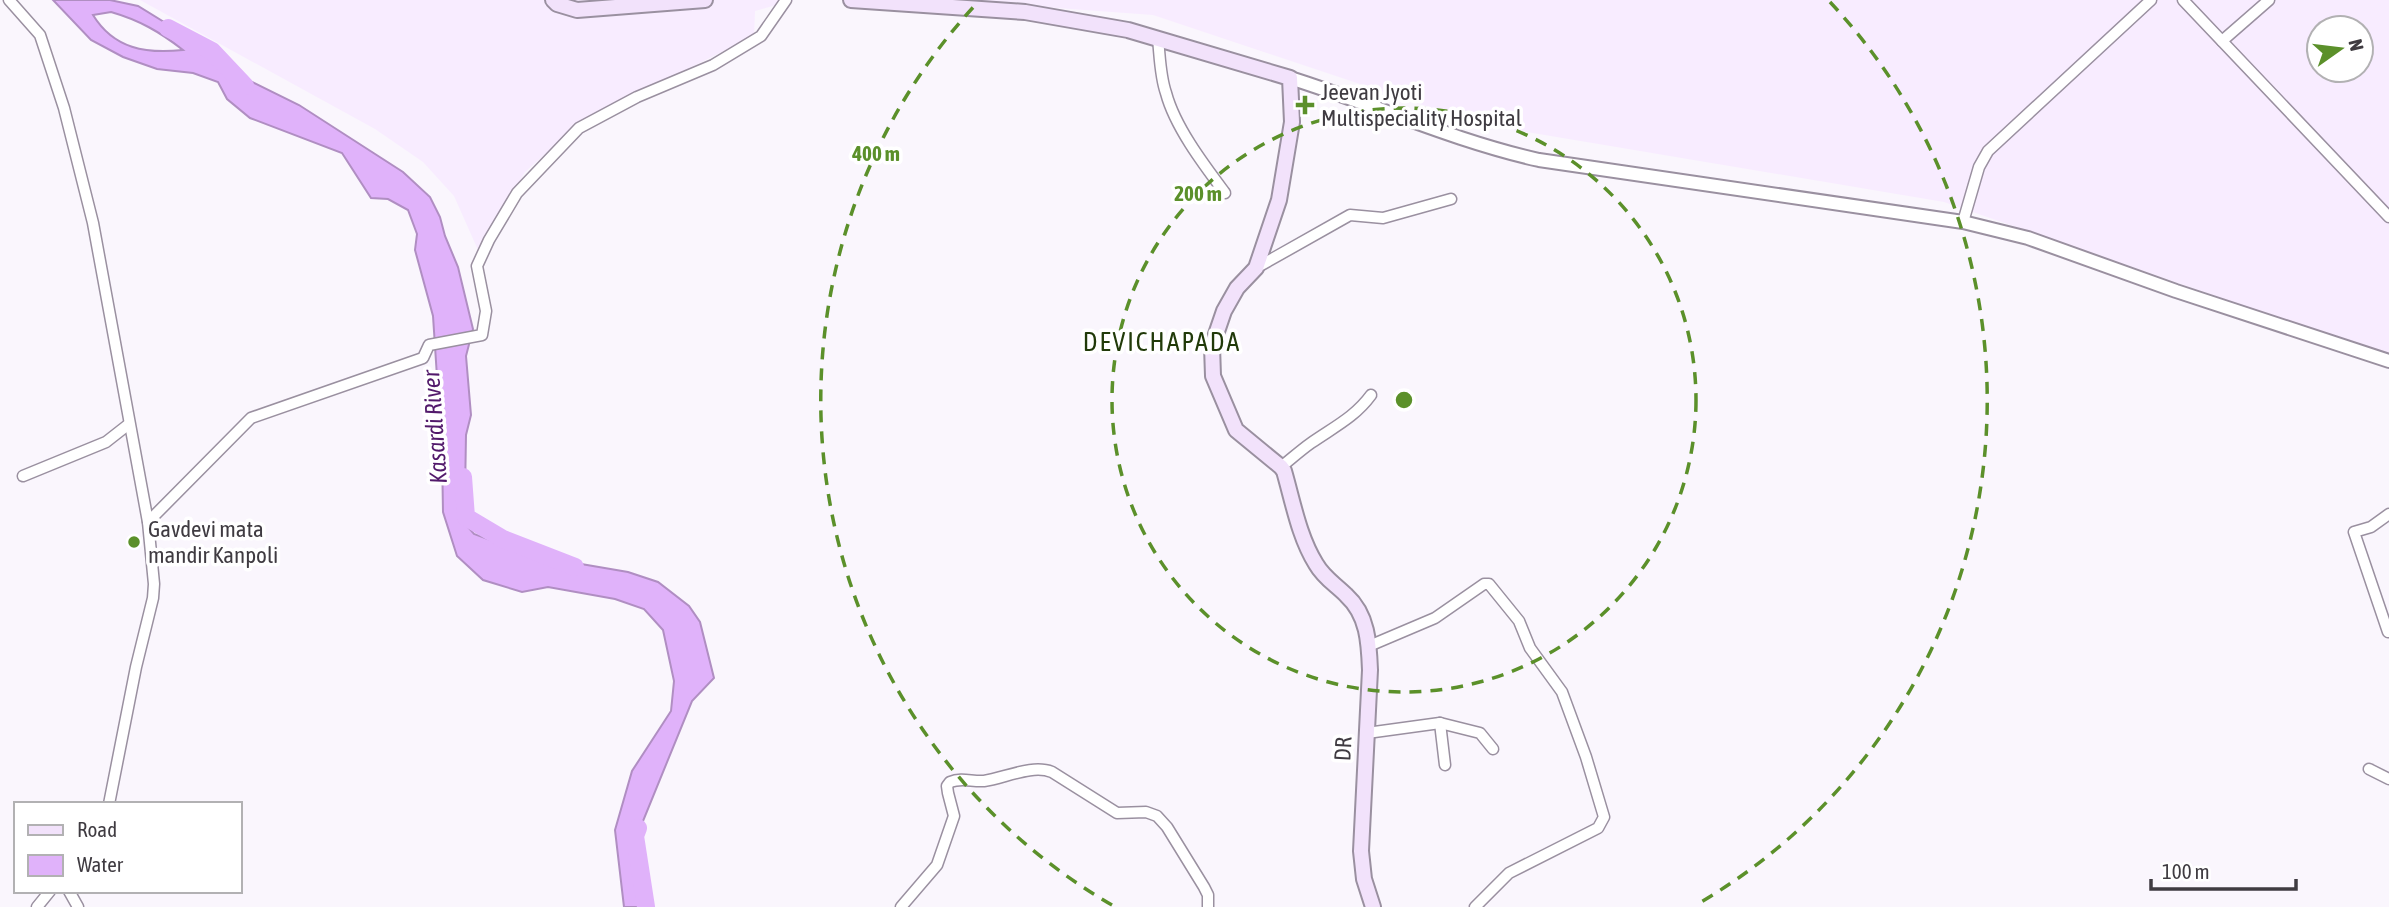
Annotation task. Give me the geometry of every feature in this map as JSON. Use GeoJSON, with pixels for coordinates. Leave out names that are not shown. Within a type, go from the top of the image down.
{"type":"FeatureCollection","features":[{"type":"Feature","properties":{"kind":"main road"},"geometry":{"type":"LineString","coordinates":[[553,0],[557,4],[577,10],[705,0]]}},
{"type":"Feature","properties":{"kind":"main road"},"geometry":{"type":"LineString","coordinates":[[851,0],[1025,12],[1128,30],[1290,78],[1292,122],[1279,200],[1256,268],[1237,288],[1224,311],[1212,346],[1213,376],[1236,430],[1281,467]]}},
{"type":"Feature","properties":{"kind":"main road","name":"DR"},"geometry":{"type":"LineString","coordinates":[[1281,467],[1314,562],[1325,578],[1348,596],[1363,618],[1369,646],[1361,851],[1364,879],[1373,907]]}},
{"type":"Feature","properties":{"kind":"street"},"geometry":{"type":"LineString","coordinates":[[9,0],[40,35],[64,108],[93,223],[148,522],[153,598],[136,667],[109,802]]}},
{"type":"Feature","properties":{"kind":"street"},"geometry":{"type":"LineString","coordinates":[[148,522],[251,418],[423,358],[429,345],[482,335],[486,311],[477,267],[489,240],[517,194],[579,128],[637,97],[713,65],[761,36],[786,0]]}},
{"type":"Feature","properties":{"kind":"street"},"geometry":{"type":"LineString","coordinates":[[1963,222],[1979,167],[1988,150],[2151,0]]}},
{"type":"Feature","properties":{"kind":"street"},"geometry":{"type":"LineString","coordinates":[[2183,0],[2389,217]]}},
{"type":"Feature","properties":{"kind":"street"},"geometry":{"type":"LineString","coordinates":[[2222,41],[2269,0]]}},
{"type":"Feature","properties":{"kind":"street"},"geometry":{"type":"LineString","coordinates":[[1158,39],[1162,78],[1173,112],[1208,171],[1225,193]]}},
{"type":"Feature","properties":{"kind":"street"},"geometry":{"type":"LineString","coordinates":[[1290,78],[1349,96],[1496,150],[1963,222],[2028,238],[2176,291],[2388,358]]}},
{"type":"Feature","properties":{"kind":"street"},"geometry":{"type":"LineString","coordinates":[[1256,268],[1350,215],[1383,218],[1451,199]]}},
{"type":"Feature","properties":{"kind":"street"},"geometry":{"type":"LineString","coordinates":[[1281,467],[1312,442],[1353,415],[1371,395]]}},
{"type":"Feature","properties":{"kind":"street"},"geometry":{"type":"LineString","coordinates":[[23,476],[106,442],[130,424]]}},
{"type":"Feature","properties":{"kind":"street"},"geometry":{"type":"LineString","coordinates":[[2388,632],[2354,532],[2371,527],[2389,514]]}},
{"type":"Feature","properties":{"kind":"street"},"geometry":{"type":"LineString","coordinates":[[1369,646],[1424,624],[1483,584],[1489,584],[1519,621],[1530,648],[1564,697],[1586,757],[1604,817],[1602,823],[1510,873],[1475,907]]}},
{"type":"Feature","properties":{"kind":"street"},"geometry":{"type":"LineString","coordinates":[[1367,733],[1440,723],[1480,733],[1493,749]]}},
{"type":"Feature","properties":{"kind":"street"},"geometry":{"type":"LineString","coordinates":[[1440,723],[1445,765]]}},
{"type":"Feature","properties":{"kind":"street"},"geometry":{"type":"LineString","coordinates":[[901,907],[937,865],[954,816],[947,793],[950,782],[963,779],[985,780],[1042,769],[1052,772],[1117,813],[1146,812],[1157,816],[1167,827],[1204,887],[1208,895],[1208,907]]}},
{"type":"Feature","properties":{"kind":"street"},"geometry":{"type":"LineString","coordinates":[[2370,769],[2389,779]]}},
{"type":"Feature","properties":{"kind":"street"},"geometry":{"type":"LineString","coordinates":[[37,907],[48,893]]}},
{"type":"Feature","properties":{"kind":"shaded area"},"geometry":{"type":"Polygon","coordinates":[[[140,0],[794,0],[755,11],[754,36],[581,122],[525,172],[478,250],[454,196],[423,162],[375,129],[140,0]]]}},
{"type":"Feature","properties":{"kind":"shaded area"},"geometry":{"type":"Polygon","coordinates":[[[946,0],[2389,0],[2389,356],[1944,202],[1480,124],[1153,15],[946,0]]]}},
{"type":"Feature","properties":{"kind":"water"},"geometry":{"type":"Polygon","coordinates":[[[53,0],[110,0],[138,6],[177,30],[228,70],[299,105],[403,172],[430,197],[458,267],[473,329],[466,356],[471,415],[466,435],[465,494],[461,519],[474,534],[496,542],[552,559],[628,572],[658,582],[689,606],[700,622],[714,678],[692,701],[643,821],[636,855],[650,907],[624,907],[615,830],[632,771],[671,711],[674,681],[663,630],[644,609],[615,599],[548,587],[522,592],[483,580],[457,556],[443,512],[433,316],[415,250],[417,234],[408,210],[388,199],[371,198],[342,153],[250,118],[227,99],[218,82],[193,73],[157,69],[123,57],[91,40],[53,0]],[[111,12],[93,15],[101,26],[121,42],[144,50],[183,50],[149,27],[111,12]]]}},
{"type":"Feature","properties":{"kind":"waterway","name":"Kasardi River"},"geometry":{"type":"LineString","coordinates":[[168,28],[212,51],[245,86]]}},
{"type":"Feature","properties":{"kind":"waterway","name":"Kasardi River"},"geometry":{"type":"LineString","coordinates":[[463,477],[466,517],[503,539],[575,567]]}},
{"type":"Feature","properties":{"kind":"waterway","name":"Kasardi River"},"geometry":{"type":"LineString","coordinates":[[638,828],[635,836],[646,907]]}},
{"type":"Feature","properties":{"kind":"place","name":"Jeevan Jyoti Multispeciality Hospital"},"geometry":{"type":"Point","coordinates":[1305,105]}},
{"type":"Feature","properties":{"kind":"place","name":"Gavdevi mata mandir Kanpoli"},"geometry":{"type":"Point","coordinates":[134,542]}},
{"type":"Feature","properties":{"kind":"district","name":"DEVICHAPADA"},"geometry":{"type":"Point","coordinates":[1162,342]}}]}
